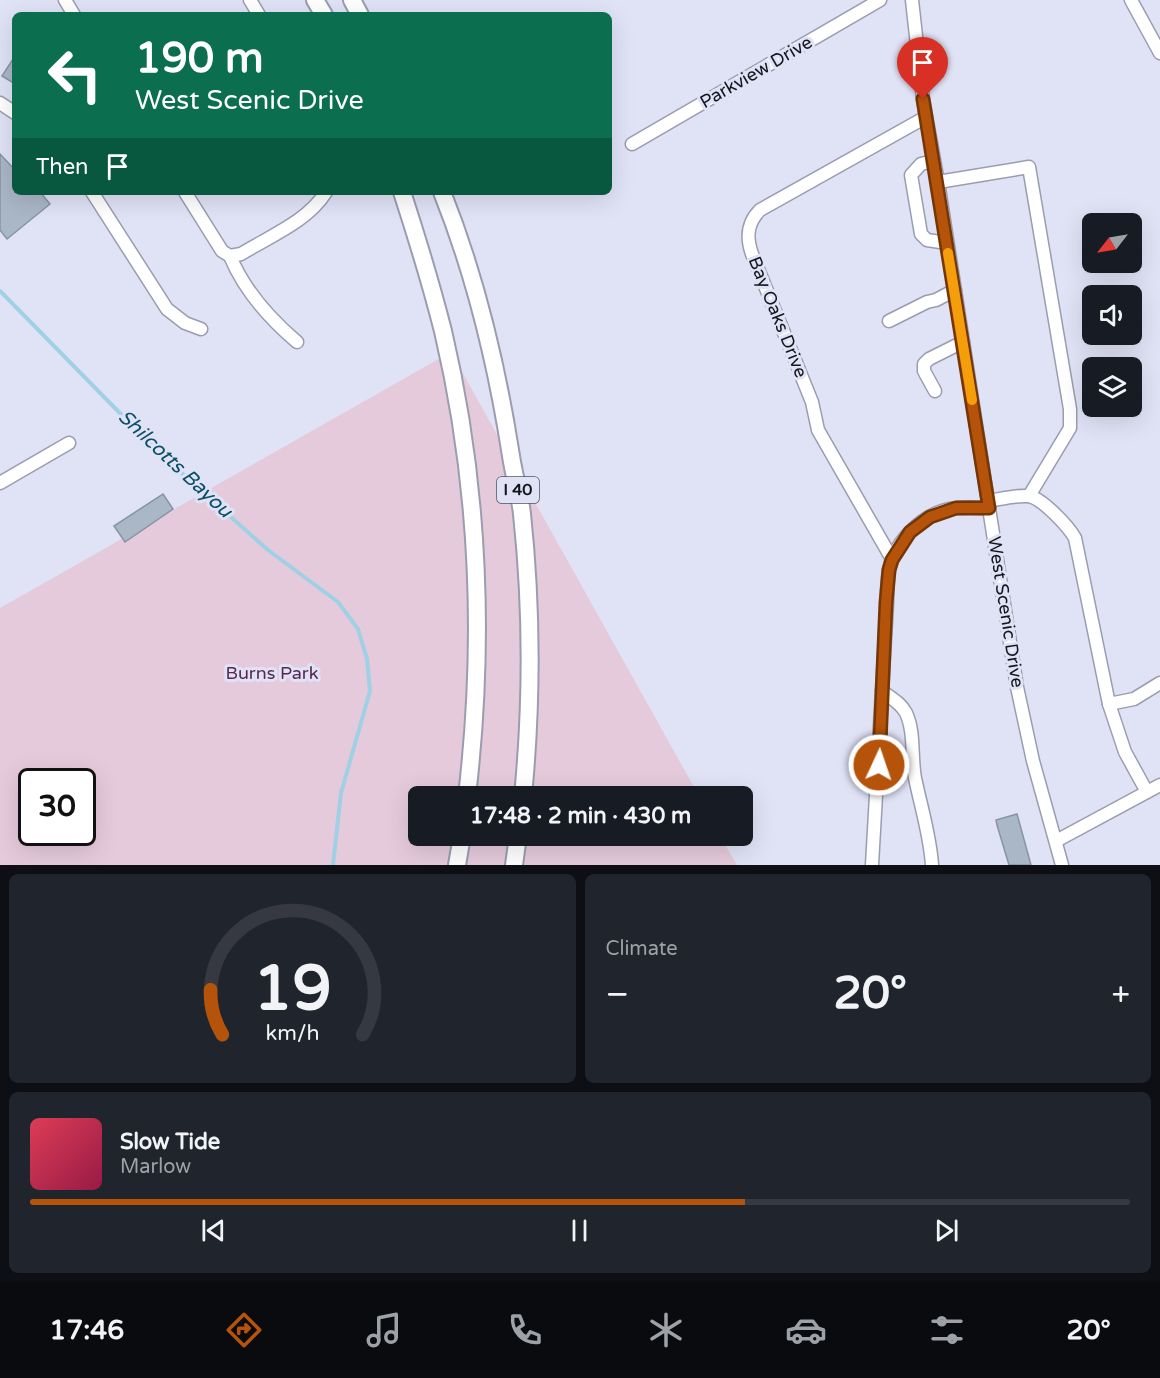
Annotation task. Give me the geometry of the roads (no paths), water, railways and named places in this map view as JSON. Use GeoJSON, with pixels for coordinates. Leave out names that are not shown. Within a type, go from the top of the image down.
{"type":"FeatureCollection","features":[{"type":"Feature","properties":{"kind":"highway","name":"I 40"},"geometry":{"type":"LineString","coordinates":[[403,195],[443,332],[469,486],[475,560],[477,646],[468,786]]}},
{"type":"Feature","properties":{"kind":"highway","name":"I 40"},"geometry":{"type":"LineString","coordinates":[[443,195],[472,278],[490,340],[522,514],[527,570],[530,685],[524,786]]}},
{"type":"Feature","properties":{"kind":"highway"},"geometry":{"type":"LineString","coordinates":[[457,865],[460,846]]}},
{"type":"Feature","properties":{"kind":"highway"},"geometry":{"type":"LineString","coordinates":[[514,865],[517,846]]}},
{"type":"Feature","properties":{"kind":"street","name":"Parkview Drive"},"geometry":{"type":"LineString","coordinates":[[632,144],[880,0]]}},
{"type":"Feature","properties":{"kind":"street","name":"West Scenic Drive"},"geometry":{"type":"LineString","coordinates":[[912,0],[926,117],[1017,687],[1033,761],[1062,865]]}},
{"type":"Feature","properties":{"kind":"street"},"geometry":{"type":"LineString","coordinates":[[1131,0],[1160,53]]}},
{"type":"Feature","properties":{"kind":"street","name":"Bay Oaks Drive"},"geometry":{"type":"LineString","coordinates":[[892,560],[818,430],[812,402],[748,244],[748,228],[760,210],[926,117]]}},
{"type":"Feature","properties":{"kind":"street"},"geometry":{"type":"LineString","coordinates":[[933,161],[921,164],[911,175],[921,234],[927,240],[947,243]]}},
{"type":"Feature","properties":{"kind":"street"},"geometry":{"type":"LineString","coordinates":[[938,182],[1029,167],[1070,409],[1070,428],[1029,496]]}},
{"type":"Feature","properties":{"kind":"street"},"geometry":{"type":"LineString","coordinates":[[94,195],[167,309],[185,323],[201,329]]}},
{"type":"Feature","properties":{"kind":"street"},"geometry":{"type":"LineString","coordinates":[[187,195],[222,251],[230,256],[236,269],[265,311],[297,342]]}},
{"type":"Feature","properties":{"kind":"street"},"geometry":{"type":"LineString","coordinates":[[230,256],[241,254],[305,216],[324,195]]}},
{"type":"Feature","properties":{"kind":"street"},"geometry":{"type":"LineString","coordinates":[[890,321],[955,290]]}},
{"type":"Feature","properties":{"kind":"street"},"geometry":{"type":"LineString","coordinates":[[934,391],[924,371],[924,364],[929,359],[963,342]]}},
{"type":"Feature","properties":{"kind":"street"},"geometry":{"type":"LineString","coordinates":[[0,483],[69,443]]}},
{"type":"Feature","properties":{"kind":"street"},"geometry":{"type":"LineString","coordinates":[[872,865],[889,570],[892,560],[910,532],[930,517],[956,508],[989,505],[1029,496],[1038,500],[1071,531],[1075,538],[1109,704],[1125,752],[1147,792]]}},
{"type":"Feature","properties":{"kind":"street"},"geometry":{"type":"LineString","coordinates":[[1109,704],[1134,699],[1160,683]]}},
{"type":"Feature","properties":{"kind":"street"},"geometry":{"type":"LineString","coordinates":[[882,691],[899,703],[906,712],[910,724],[914,776],[932,865]]}},
{"type":"Feature","properties":{"kind":"street"},"geometry":{"type":"LineString","coordinates":[[1056,841],[1160,785]]}},
{"type":"Feature","properties":{"kind":"waterway","name":"Shilcotts Bayou"},"geometry":{"type":"LineString","coordinates":[[0,291],[158,452],[268,550],[338,602],[358,629],[367,659],[370,691],[341,793],[333,865]]}},
{"type":"Feature","properties":{"kind":"park label","name":"Burns Park"},"geometry":{"type":"Point","coordinates":[272,673]}}]}
